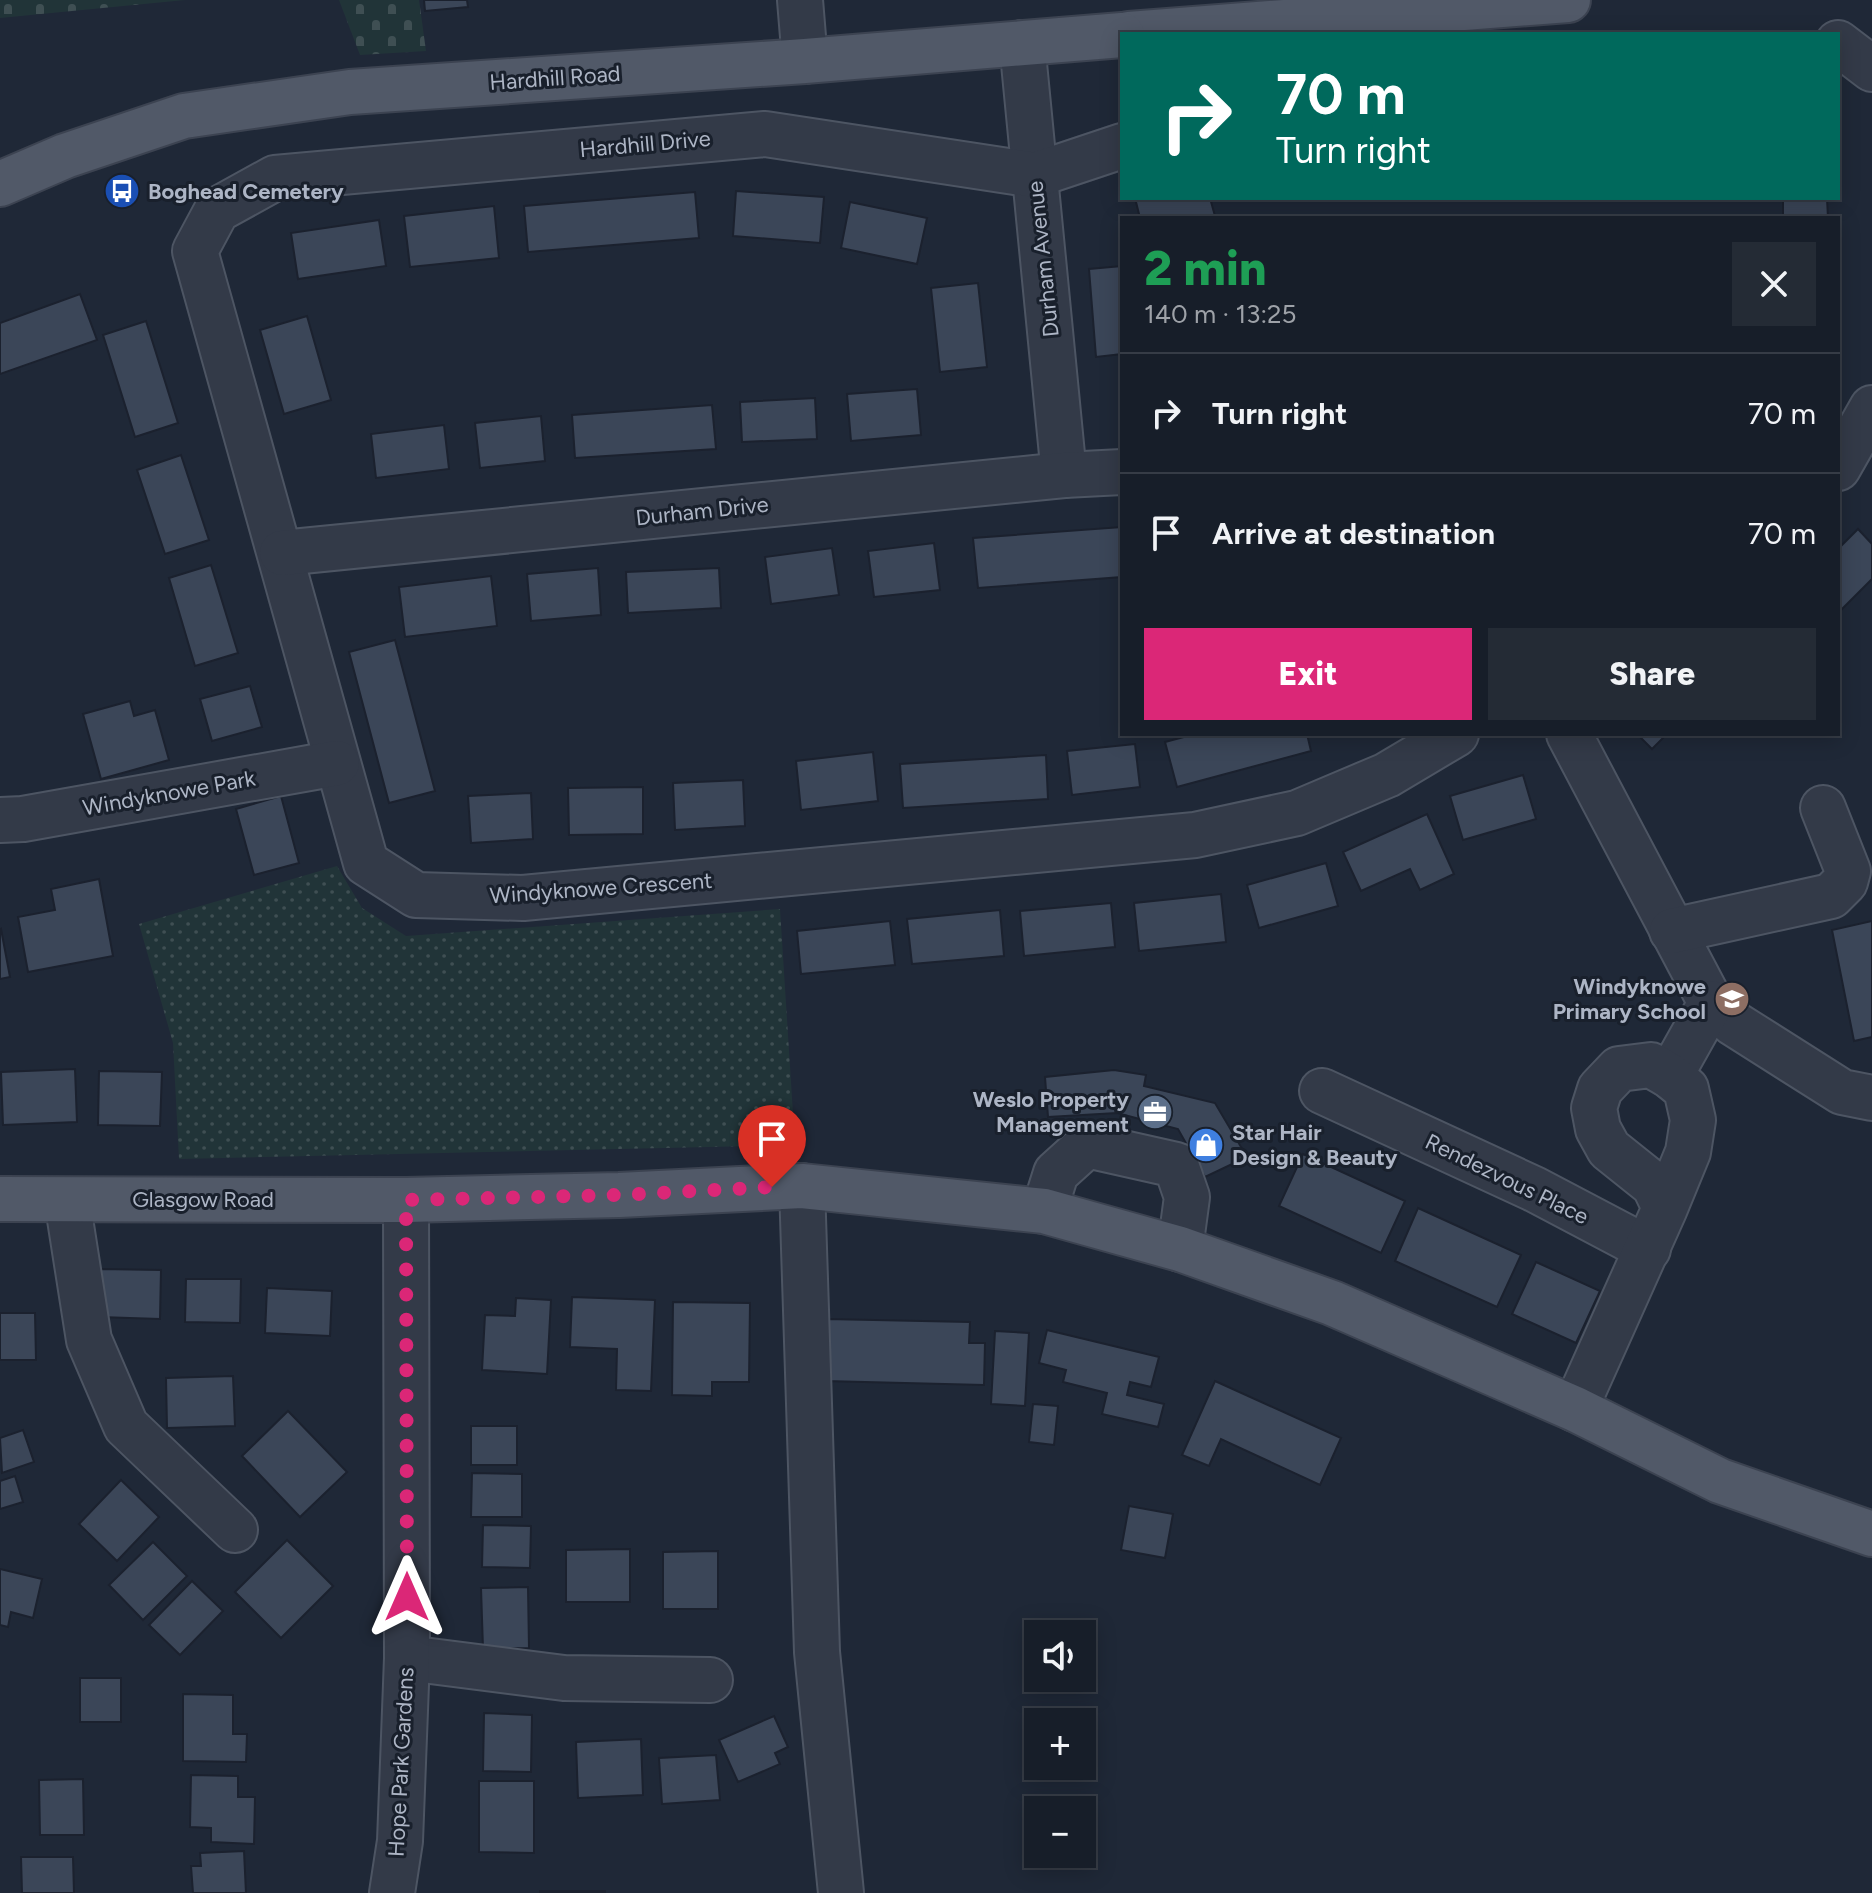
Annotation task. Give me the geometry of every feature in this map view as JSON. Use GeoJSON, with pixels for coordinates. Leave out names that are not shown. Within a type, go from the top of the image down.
{"type":"FeatureCollection","features":[{"type":"Feature","properties":{"kind":"main road"},"geometry":{"type":"LineString","coordinates":[[1155,32],[1568,0]]}},
{"type":"Feature","properties":{"kind":"main road","name":"Hardhill Road"},"geometry":{"type":"LineString","coordinates":[[0,184],[65,156],[184,116],[350,92],[805,61],[1120,35]]}},
{"type":"Feature","properties":{"kind":"main road","name":"Glasgow Road"},"geometry":{"type":"LineString","coordinates":[[0,1199],[406,1200],[619,1195],[802,1186],[1044,1211],[1180,1249],[1332,1303],[1575,1409],[1720,1481],[1872,1534]]}},
{"type":"Feature","properties":{"kind":"street"},"geometry":{"type":"LineString","coordinates":[[800,0],[805,61]]}},
{"type":"Feature","properties":{"kind":"street","name":"Durham Avenue"},"geometry":{"type":"LineString","coordinates":[[1022,43],[1064,475]]}},
{"type":"Feature","properties":{"kind":"street","name":"Hardhill Drive"},"geometry":{"type":"LineString","coordinates":[[195,251],[217,210],[275,178],[765,134],[1035,175],[1120,147]]}},
{"type":"Feature","properties":{"kind":"street","name":"Windyknowe Crescent"},"geometry":{"type":"LineString","coordinates":[[195,251],[282,553],[366,863],[416,895],[523,898],[1195,835],[1297,813],[1387,775],[1453,736]]}},
{"type":"Feature","properties":{"kind":"street"},"geometry":{"type":"LineString","coordinates":[[1840,464],[1872,408]]}},
{"type":"Feature","properties":{"kind":"street","name":"Durham Drive"},"geometry":{"type":"LineString","coordinates":[[282,553],[1064,475],[1120,472]]}},
{"type":"Feature","properties":{"kind":"street"},"geometry":{"type":"LineString","coordinates":[[1570,736],[1711,1003],[1733,1023],[1842,1092],[1872,1098]]}},
{"type":"Feature","properties":{"kind":"street","name":"Windyknowe Park"},"geometry":{"type":"LineString","coordinates":[[0,820],[23,819],[337,763]]}},
{"type":"Feature","properties":{"kind":"street"},"geometry":{"type":"LineString","coordinates":[[1672,931],[1831,896],[1845,882],[1848,871],[1823,808]]}},
{"type":"Feature","properties":{"kind":"street"},"geometry":{"type":"LineString","coordinates":[[1670,1076],[1711,1003]]}},
{"type":"Feature","properties":{"kind":"street"},"geometry":{"type":"LineString","coordinates":[[1575,1409],[1648,1249],[1665,1208],[1688,1152],[1693,1120],[1686,1089],[1670,1076],[1651,1065],[1619,1069],[1600,1089],[1594,1108],[1598,1129],[1609,1149],[1654,1185],[1665,1208]]}},
{"type":"Feature","properties":{"kind":"street","name":"Rendezvous Place"},"geometry":{"type":"LineString","coordinates":[[1322,1091],[1534,1189],[1648,1249]]}},
{"type":"Feature","properties":{"kind":"street"},"geometry":{"type":"LineString","coordinates":[[1044,1211],[1056,1173],[1087,1145],[1176,1165],[1187,1197],[1180,1249]]}},
{"type":"Feature","properties":{"kind":"street"},"geometry":{"type":"LineString","coordinates":[[802,1186],[817,1652],[841,1893]]}},
{"type":"Feature","properties":{"kind":"street"},"geometry":{"type":"LineString","coordinates":[[67,1200],[89,1340],[126,1426],[235,1530]]}},
{"type":"Feature","properties":{"kind":"street","name":"Hope Park Gardens"},"geometry":{"type":"LineString","coordinates":[[392,1893],[400,1841],[407,1658],[406,1200]]}},
{"type":"Feature","properties":{"kind":"street"},"geometry":{"type":"LineString","coordinates":[[407,1658],[564,1678],[710,1680]]}},
{"type":"Feature","properties":{"kind":"green space"},"geometry":{"type":"Polygon","coordinates":[[[0,0],[185,0],[0,18],[0,0]]]}},
{"type":"Feature","properties":{"kind":"green space"},"geometry":{"type":"Polygon","coordinates":[[[339,0],[419,0],[426,51],[360,55],[339,0]]]}},
{"type":"Feature","properties":{"kind":"green space"},"geometry":{"type":"Polygon","coordinates":[[[337,866],[362,908],[406,936],[780,909],[795,1145],[179,1159],[173,1043],[139,924],[337,866]]]}},
{"type":"Feature","properties":{"kind":"building"},"geometry":{"type":"Polygon","coordinates":[[[424,0],[467,0],[468,7],[425,11],[424,0]]]}},
{"type":"Feature","properties":{"kind":"building"},"geometry":{"type":"Polygon","coordinates":[[[736,191],[824,197],[820,243],[733,236],[736,191]]]}},
{"type":"Feature","properties":{"kind":"building"},"geometry":{"type":"Polygon","coordinates":[[[695,192],[699,238],[528,252],[524,206],[695,192]]]}},
{"type":"Feature","properties":{"kind":"building"},"geometry":{"type":"Polygon","coordinates":[[[1136,200],[1211,200],[1215,216],[1140,216],[1136,200]]]}},
{"type":"Feature","properties":{"kind":"building"},"geometry":{"type":"Polygon","coordinates":[[[1783,200],[1827,200],[1828,216],[1783,216],[1783,200]]]}},
{"type":"Feature","properties":{"kind":"building"},"geometry":{"type":"Polygon","coordinates":[[[850,202],[927,218],[917,264],[841,248],[850,202]]]}},
{"type":"Feature","properties":{"kind":"building"},"geometry":{"type":"Polygon","coordinates":[[[494,206],[499,258],[410,267],[404,216],[494,206]]]}},
{"type":"Feature","properties":{"kind":"building"},"geometry":{"type":"Polygon","coordinates":[[[379,220],[386,266],[298,279],[291,233],[379,220]]]}},
{"type":"Feature","properties":{"kind":"building"},"geometry":{"type":"Polygon","coordinates":[[[1120,266],[1120,354],[1096,357],[1089,269],[1120,266]]]}},
{"type":"Feature","properties":{"kind":"building"},"geometry":{"type":"Polygon","coordinates":[[[978,283],[987,367],[940,372],[931,288],[978,283]]]}},
{"type":"Feature","properties":{"kind":"building"},"geometry":{"type":"Polygon","coordinates":[[[80,294],[97,340],[0,374],[0,323],[80,294]]]}},
{"type":"Feature","properties":{"kind":"building"},"geometry":{"type":"Polygon","coordinates":[[[307,316],[331,400],[284,414],[260,330],[307,316]]]}},
{"type":"Feature","properties":{"kind":"building"},"geometry":{"type":"Polygon","coordinates":[[[146,321],[178,423],[135,437],[103,335],[146,321]]]}},
{"type":"Feature","properties":{"kind":"building"},"geometry":{"type":"Polygon","coordinates":[[[917,389],[921,435],[851,441],[847,394],[917,389]]]}},
{"type":"Feature","properties":{"kind":"building"},"geometry":{"type":"Polygon","coordinates":[[[815,398],[817,439],[742,442],[740,402],[815,398]]]}},
{"type":"Feature","properties":{"kind":"building"},"geometry":{"type":"Polygon","coordinates":[[[712,405],[716,449],[575,458],[572,415],[712,405]]]}},
{"type":"Feature","properties":{"kind":"building"},"geometry":{"type":"Polygon","coordinates":[[[541,416],[545,461],[480,468],[475,423],[541,416]]]}},
{"type":"Feature","properties":{"kind":"building"},"geometry":{"type":"Polygon","coordinates":[[[444,425],[449,469],[376,478],[371,434],[444,425]]]}},
{"type":"Feature","properties":{"kind":"building"},"geometry":{"type":"Polygon","coordinates":[[[181,455],[209,540],[165,554],[137,470],[181,455]]]}},
{"type":"Feature","properties":{"kind":"building"},"geometry":{"type":"Polygon","coordinates":[[[1120,527],[1120,577],[978,588],[973,538],[1120,527]]]}},
{"type":"Feature","properties":{"kind":"building"},"geometry":{"type":"Polygon","coordinates":[[[1858,529],[1872,544],[1872,579],[1840,611],[1840,547],[1858,529]]]}},
{"type":"Feature","properties":{"kind":"building"},"geometry":{"type":"Polygon","coordinates":[[[934,543],[940,590],[874,597],[868,551],[934,543]]]}},
{"type":"Feature","properties":{"kind":"building"},"geometry":{"type":"Polygon","coordinates":[[[832,548],[839,595],[771,604],[765,557],[832,548]]]}},
{"type":"Feature","properties":{"kind":"building"},"geometry":{"type":"Polygon","coordinates":[[[211,565],[238,653],[195,666],[169,578],[211,565]]]}},
{"type":"Feature","properties":{"kind":"building"},"geometry":{"type":"Polygon","coordinates":[[[598,568],[601,615],[531,621],[527,574],[598,568]]]}},
{"type":"Feature","properties":{"kind":"building"},"geometry":{"type":"Polygon","coordinates":[[[719,568],[721,608],[628,613],[626,572],[719,568]]]}},
{"type":"Feature","properties":{"kind":"building"},"geometry":{"type":"Polygon","coordinates":[[[491,576],[497,626],[405,637],[399,587],[491,576]]]}},
{"type":"Feature","properties":{"kind":"building"},"geometry":{"type":"Polygon","coordinates":[[[395,640],[435,791],[389,803],[349,652],[395,640]]]}},
{"type":"Feature","properties":{"kind":"building"},"geometry":{"type":"Polygon","coordinates":[[[250,686],[262,727],[212,741],[200,699],[250,686]]]}},
{"type":"Feature","properties":{"kind":"building"},"geometry":{"type":"Polygon","coordinates":[[[130,701],[134,716],[155,710],[169,760],[101,779],[83,714],[130,701]]]}},
{"type":"Feature","properties":{"kind":"building"},"geometry":{"type":"Polygon","coordinates":[[[1188,736],[1307,736],[1311,751],[1177,787],[1165,742],[1188,736]]]}},
{"type":"Feature","properties":{"kind":"building"},"geometry":{"type":"Polygon","coordinates":[[[1639,736],[1665,736],[1652,749],[1639,736]]]}},
{"type":"Feature","properties":{"kind":"building"},"geometry":{"type":"Polygon","coordinates":[[[1135,744],[1140,787],[1072,795],[1067,751],[1135,744]]]}},
{"type":"Feature","properties":{"kind":"building"},"geometry":{"type":"Polygon","coordinates":[[[873,752],[878,801],[801,810],[796,761],[873,752]]]}},
{"type":"Feature","properties":{"kind":"building"},"geometry":{"type":"Polygon","coordinates":[[[1046,755],[1048,799],[903,808],[900,764],[1046,755]]]}},
{"type":"Feature","properties":{"kind":"building"},"geometry":{"type":"Polygon","coordinates":[[[1523,775],[1536,819],[1463,840],[1450,796],[1523,775]]]}},
{"type":"Feature","properties":{"kind":"building"},"geometry":{"type":"Polygon","coordinates":[[[743,780],[745,826],[675,830],[673,783],[743,780]]]}},
{"type":"Feature","properties":{"kind":"building"},"geometry":{"type":"Polygon","coordinates":[[[643,787],[643,834],[569,835],[568,788],[643,787]]]}},
{"type":"Feature","properties":{"kind":"building"},"geometry":{"type":"Polygon","coordinates":[[[531,793],[533,839],[471,843],[468,796],[531,793]]]}},
{"type":"Feature","properties":{"kind":"building"},"geometry":{"type":"Polygon","coordinates":[[[281,796],[299,863],[254,875],[236,809],[281,796]]]}},
{"type":"Feature","properties":{"kind":"building"},"geometry":{"type":"Polygon","coordinates":[[[1427,814],[1454,874],[1420,890],[1410,869],[1361,891],[1343,852],[1427,814]]]}},
{"type":"Feature","properties":{"kind":"building"},"geometry":{"type":"Polygon","coordinates":[[[1326,863],[1338,906],[1259,928],[1247,885],[1326,863]]]}},
{"type":"Feature","properties":{"kind":"building"},"geometry":{"type":"Polygon","coordinates":[[[99,879],[113,956],[28,972],[18,917],[55,910],[51,889],[99,879]]]}},
{"type":"Feature","properties":{"kind":"building"},"geometry":{"type":"Polygon","coordinates":[[[1221,894],[1226,942],[1139,951],[1134,903],[1221,894]]]}},
{"type":"Feature","properties":{"kind":"building"},"geometry":{"type":"Polygon","coordinates":[[[1111,903],[1115,947],[1024,956],[1020,911],[1111,903]]]}},
{"type":"Feature","properties":{"kind":"building"},"geometry":{"type":"Polygon","coordinates":[[[1000,910],[1004,956],[912,964],[907,919],[1000,910]]]}},
{"type":"Feature","properties":{"kind":"building"},"geometry":{"type":"Polygon","coordinates":[[[890,921],[895,965],[801,974],[797,931],[890,921]]]}},
{"type":"Feature","properties":{"kind":"building"},"geometry":{"type":"Polygon","coordinates":[[[1872,921],[1872,1037],[1854,1041],[1832,930],[1872,921]]]}},
{"type":"Feature","properties":{"kind":"building"},"geometry":{"type":"Polygon","coordinates":[[[0,930],[10,977],[0,979],[0,930]]]}},
{"type":"Feature","properties":{"kind":"building"},"geometry":{"type":"Polygon","coordinates":[[[75,1069],[77,1122],[3,1125],[1,1072],[75,1069]]]}},
{"type":"Feature","properties":{"kind":"building"},"geometry":{"type":"Polygon","coordinates":[[[1114,1070],[1146,1075],[1144,1086],[1215,1103],[1247,1157],[1205,1177],[1178,1129],[1117,1113],[1048,1117],[1045,1077],[1114,1070]]]}},
{"type":"Feature","properties":{"kind":"building"},"geometry":{"type":"Polygon","coordinates":[[[99,1071],[162,1072],[160,1126],[98,1125],[99,1071]]]}},
{"type":"Feature","properties":{"kind":"building"},"geometry":{"type":"Polygon","coordinates":[[[1303,1154],[1405,1201],[1381,1253],[1279,1206],[1303,1154]]]}},
{"type":"Feature","properties":{"kind":"building"},"geometry":{"type":"Polygon","coordinates":[[[1418,1208],[1521,1255],[1497,1307],[1395,1261],[1418,1208]]]}},
{"type":"Feature","properties":{"kind":"building"},"geometry":{"type":"Polygon","coordinates":[[[1536,1262],[1600,1291],[1576,1343],[1512,1314],[1536,1262]]]}},
{"type":"Feature","properties":{"kind":"building"},"geometry":{"type":"Polygon","coordinates":[[[100,1269],[161,1270],[160,1319],[99,1317],[100,1269]]]}},
{"type":"Feature","properties":{"kind":"building"},"geometry":{"type":"Polygon","coordinates":[[[186,1279],[241,1279],[240,1323],[185,1322],[186,1279]]]}},
{"type":"Feature","properties":{"kind":"building"},"geometry":{"type":"Polygon","coordinates":[[[267,1288],[332,1291],[330,1336],[265,1333],[267,1288]]]}},
{"type":"Feature","properties":{"kind":"building"},"geometry":{"type":"Polygon","coordinates":[[[572,1297],[655,1300],[651,1391],[616,1390],[617,1349],[570,1347],[572,1297]]]}},
{"type":"Feature","properties":{"kind":"building"},"geometry":{"type":"Polygon","coordinates":[[[516,1298],[551,1300],[547,1374],[482,1370],[485,1315],[515,1316],[516,1298]]]}},
{"type":"Feature","properties":{"kind":"building"},"geometry":{"type":"Polygon","coordinates":[[[673,1302],[750,1303],[749,1382],[712,1382],[712,1396],[672,1395],[673,1302]]]}},
{"type":"Feature","properties":{"kind":"building"},"geometry":{"type":"Polygon","coordinates":[[[0,1313],[35,1313],[36,1360],[0,1360],[0,1313]]]}},
{"type":"Feature","properties":{"kind":"building"},"geometry":{"type":"Polygon","coordinates":[[[826,1319],[970,1322],[969,1343],[985,1343],[984,1385],[825,1381],[826,1319]]]}},
{"type":"Feature","properties":{"kind":"building"},"geometry":{"type":"Polygon","coordinates":[[[1047,1330],[1159,1357],[1151,1387],[1130,1382],[1127,1395],[1164,1404],[1158,1427],[1102,1414],[1107,1393],[1063,1382],[1066,1370],[1039,1363],[1047,1330]]]}},
{"type":"Feature","properties":{"kind":"building"},"geometry":{"type":"Polygon","coordinates":[[[995,1331],[1029,1333],[1025,1406],[991,1404],[995,1331]]]}},
{"type":"Feature","properties":{"kind":"building"},"geometry":{"type":"Polygon","coordinates":[[[233,1376],[235,1426],[167,1428],[166,1378],[233,1376]]]}},
{"type":"Feature","properties":{"kind":"building"},"geometry":{"type":"Polygon","coordinates":[[[1215,1381],[1341,1438],[1320,1485],[1221,1439],[1209,1466],[1182,1455],[1215,1381]]]}},
{"type":"Feature","properties":{"kind":"building"},"geometry":{"type":"Polygon","coordinates":[[[1033,1404],[1058,1406],[1054,1445],[1029,1442],[1033,1404]]]}},
{"type":"Feature","properties":{"kind":"building"},"geometry":{"type":"Polygon","coordinates":[[[288,1411],[347,1472],[300,1517],[242,1456],[288,1411]]]}},
{"type":"Feature","properties":{"kind":"building"},"geometry":{"type":"Polygon","coordinates":[[[471,1426],[517,1426],[517,1465],[471,1465],[471,1426]]]}},
{"type":"Feature","properties":{"kind":"building"},"geometry":{"type":"Polygon","coordinates":[[[23,1430],[34,1462],[2,1473],[0,1438],[23,1430]]]}},
{"type":"Feature","properties":{"kind":"building"},"geometry":{"type":"Polygon","coordinates":[[[472,1473],[522,1474],[522,1517],[471,1517],[472,1473]]]}},
{"type":"Feature","properties":{"kind":"building"},"geometry":{"type":"Polygon","coordinates":[[[15,1476],[23,1502],[0,1509],[0,1481],[15,1476]]]}},
{"type":"Feature","properties":{"kind":"building"},"geometry":{"type":"Polygon","coordinates":[[[121,1480],[159,1517],[117,1561],[79,1524],[121,1480]]]}},
{"type":"Feature","properties":{"kind":"building"},"geometry":{"type":"Polygon","coordinates":[[[1129,1506],[1173,1514],[1165,1558],[1121,1550],[1129,1506]]]}},
{"type":"Feature","properties":{"kind":"building"},"geometry":{"type":"Polygon","coordinates":[[[483,1525],[531,1526],[530,1568],[482,1567],[483,1525]]]}},
{"type":"Feature","properties":{"kind":"building"},"geometry":{"type":"Polygon","coordinates":[[[287,1540],[333,1586],[281,1638],[235,1592],[287,1540]]]}},
{"type":"Feature","properties":{"kind":"building"},"geometry":{"type":"Polygon","coordinates":[[[153,1542],[187,1576],[143,1620],[109,1585],[153,1542]]]}},
{"type":"Feature","properties":{"kind":"building"},"geometry":{"type":"Polygon","coordinates":[[[630,1549],[630,1602],[566,1602],[566,1550],[630,1549]]]}},
{"type":"Feature","properties":{"kind":"building"},"geometry":{"type":"Polygon","coordinates":[[[718,1551],[718,1609],[663,1609],[663,1552],[718,1551]]]}},
{"type":"Feature","properties":{"kind":"building"},"geometry":{"type":"Polygon","coordinates":[[[0,1569],[42,1579],[33,1618],[11,1612],[8,1627],[0,1625],[0,1569]]]}},
{"type":"Feature","properties":{"kind":"building"},"geometry":{"type":"Polygon","coordinates":[[[192,1581],[223,1611],[180,1655],[149,1625],[192,1581]]]}},
{"type":"Feature","properties":{"kind":"building"},"geometry":{"type":"Polygon","coordinates":[[[528,1587],[529,1648],[483,1649],[481,1588],[528,1587]]]}},
{"type":"Feature","properties":{"kind":"building"},"geometry":{"type":"Polygon","coordinates":[[[80,1678],[121,1678],[121,1722],[80,1722],[80,1678]]]}},
{"type":"Feature","properties":{"kind":"building"},"geometry":{"type":"Polygon","coordinates":[[[183,1694],[233,1695],[233,1734],[247,1734],[246,1762],[183,1761],[183,1694]]]}},
{"type":"Feature","properties":{"kind":"building"},"geometry":{"type":"Polygon","coordinates":[[[484,1713],[532,1715],[531,1772],[483,1771],[484,1713]]]}},
{"type":"Feature","properties":{"kind":"building"},"geometry":{"type":"Polygon","coordinates":[[[774,1716],[788,1747],[775,1753],[780,1764],[738,1782],[719,1740],[774,1716]]]}},
{"type":"Feature","properties":{"kind":"building"},"geometry":{"type":"Polygon","coordinates":[[[641,1739],[643,1795],[578,1798],[576,1742],[641,1739]]]}},
{"type":"Feature","properties":{"kind":"building"},"geometry":{"type":"Polygon","coordinates":[[[716,1755],[720,1800],[662,1804],[659,1758],[716,1755]]]}},
{"type":"Feature","properties":{"kind":"building"},"geometry":{"type":"Polygon","coordinates":[[[191,1775],[238,1776],[238,1797],[255,1797],[254,1844],[211,1842],[211,1828],[190,1827],[191,1775]]]}},
{"type":"Feature","properties":{"kind":"building"},"geometry":{"type":"Polygon","coordinates":[[[83,1779],[84,1835],[40,1835],[39,1780],[83,1779]]]}},
{"type":"Feature","properties":{"kind":"building"},"geometry":{"type":"Polygon","coordinates":[[[479,1781],[534,1781],[534,1853],[479,1852],[479,1781]]]}},
{"type":"Feature","properties":{"kind":"building"},"geometry":{"type":"Polygon","coordinates":[[[244,1851],[246,1893],[193,1893],[191,1866],[201,1866],[200,1853],[244,1851]]]}},
{"type":"Feature","properties":{"kind":"building"},"geometry":{"type":"Polygon","coordinates":[[[21,1857],[73,1857],[74,1893],[22,1893],[21,1857]]]}},
{"type":"Feature","properties":{"kind":"building"},"geometry":{"type":"Polygon","coordinates":[[[605,1891],[605,1893],[540,1893],[605,1891]]]}},
{"type":"Feature","properties":{"kind":"place","name":"Boghead Cemetery"},"geometry":{"type":"Point","coordinates":[122,191]}},
{"type":"Feature","properties":{"kind":"place","name":"Windyknowe Primary School"},"geometry":{"type":"Point","coordinates":[1732,999]}},
{"type":"Feature","properties":{"kind":"place","name":"Weslo Property Management"},"geometry":{"type":"Point","coordinates":[1155,1112]}},
{"type":"Feature","properties":{"kind":"place","name":"Star Hair Design & Beauty"},"geometry":{"type":"Point","coordinates":[1206,1145]}},
{"type":"Feature","properties":{"kind":"route"},"geometry":{"type":"LineString","coordinates":[[407,1597],[406,1200],[619,1195],[772,1187]]}}]}
